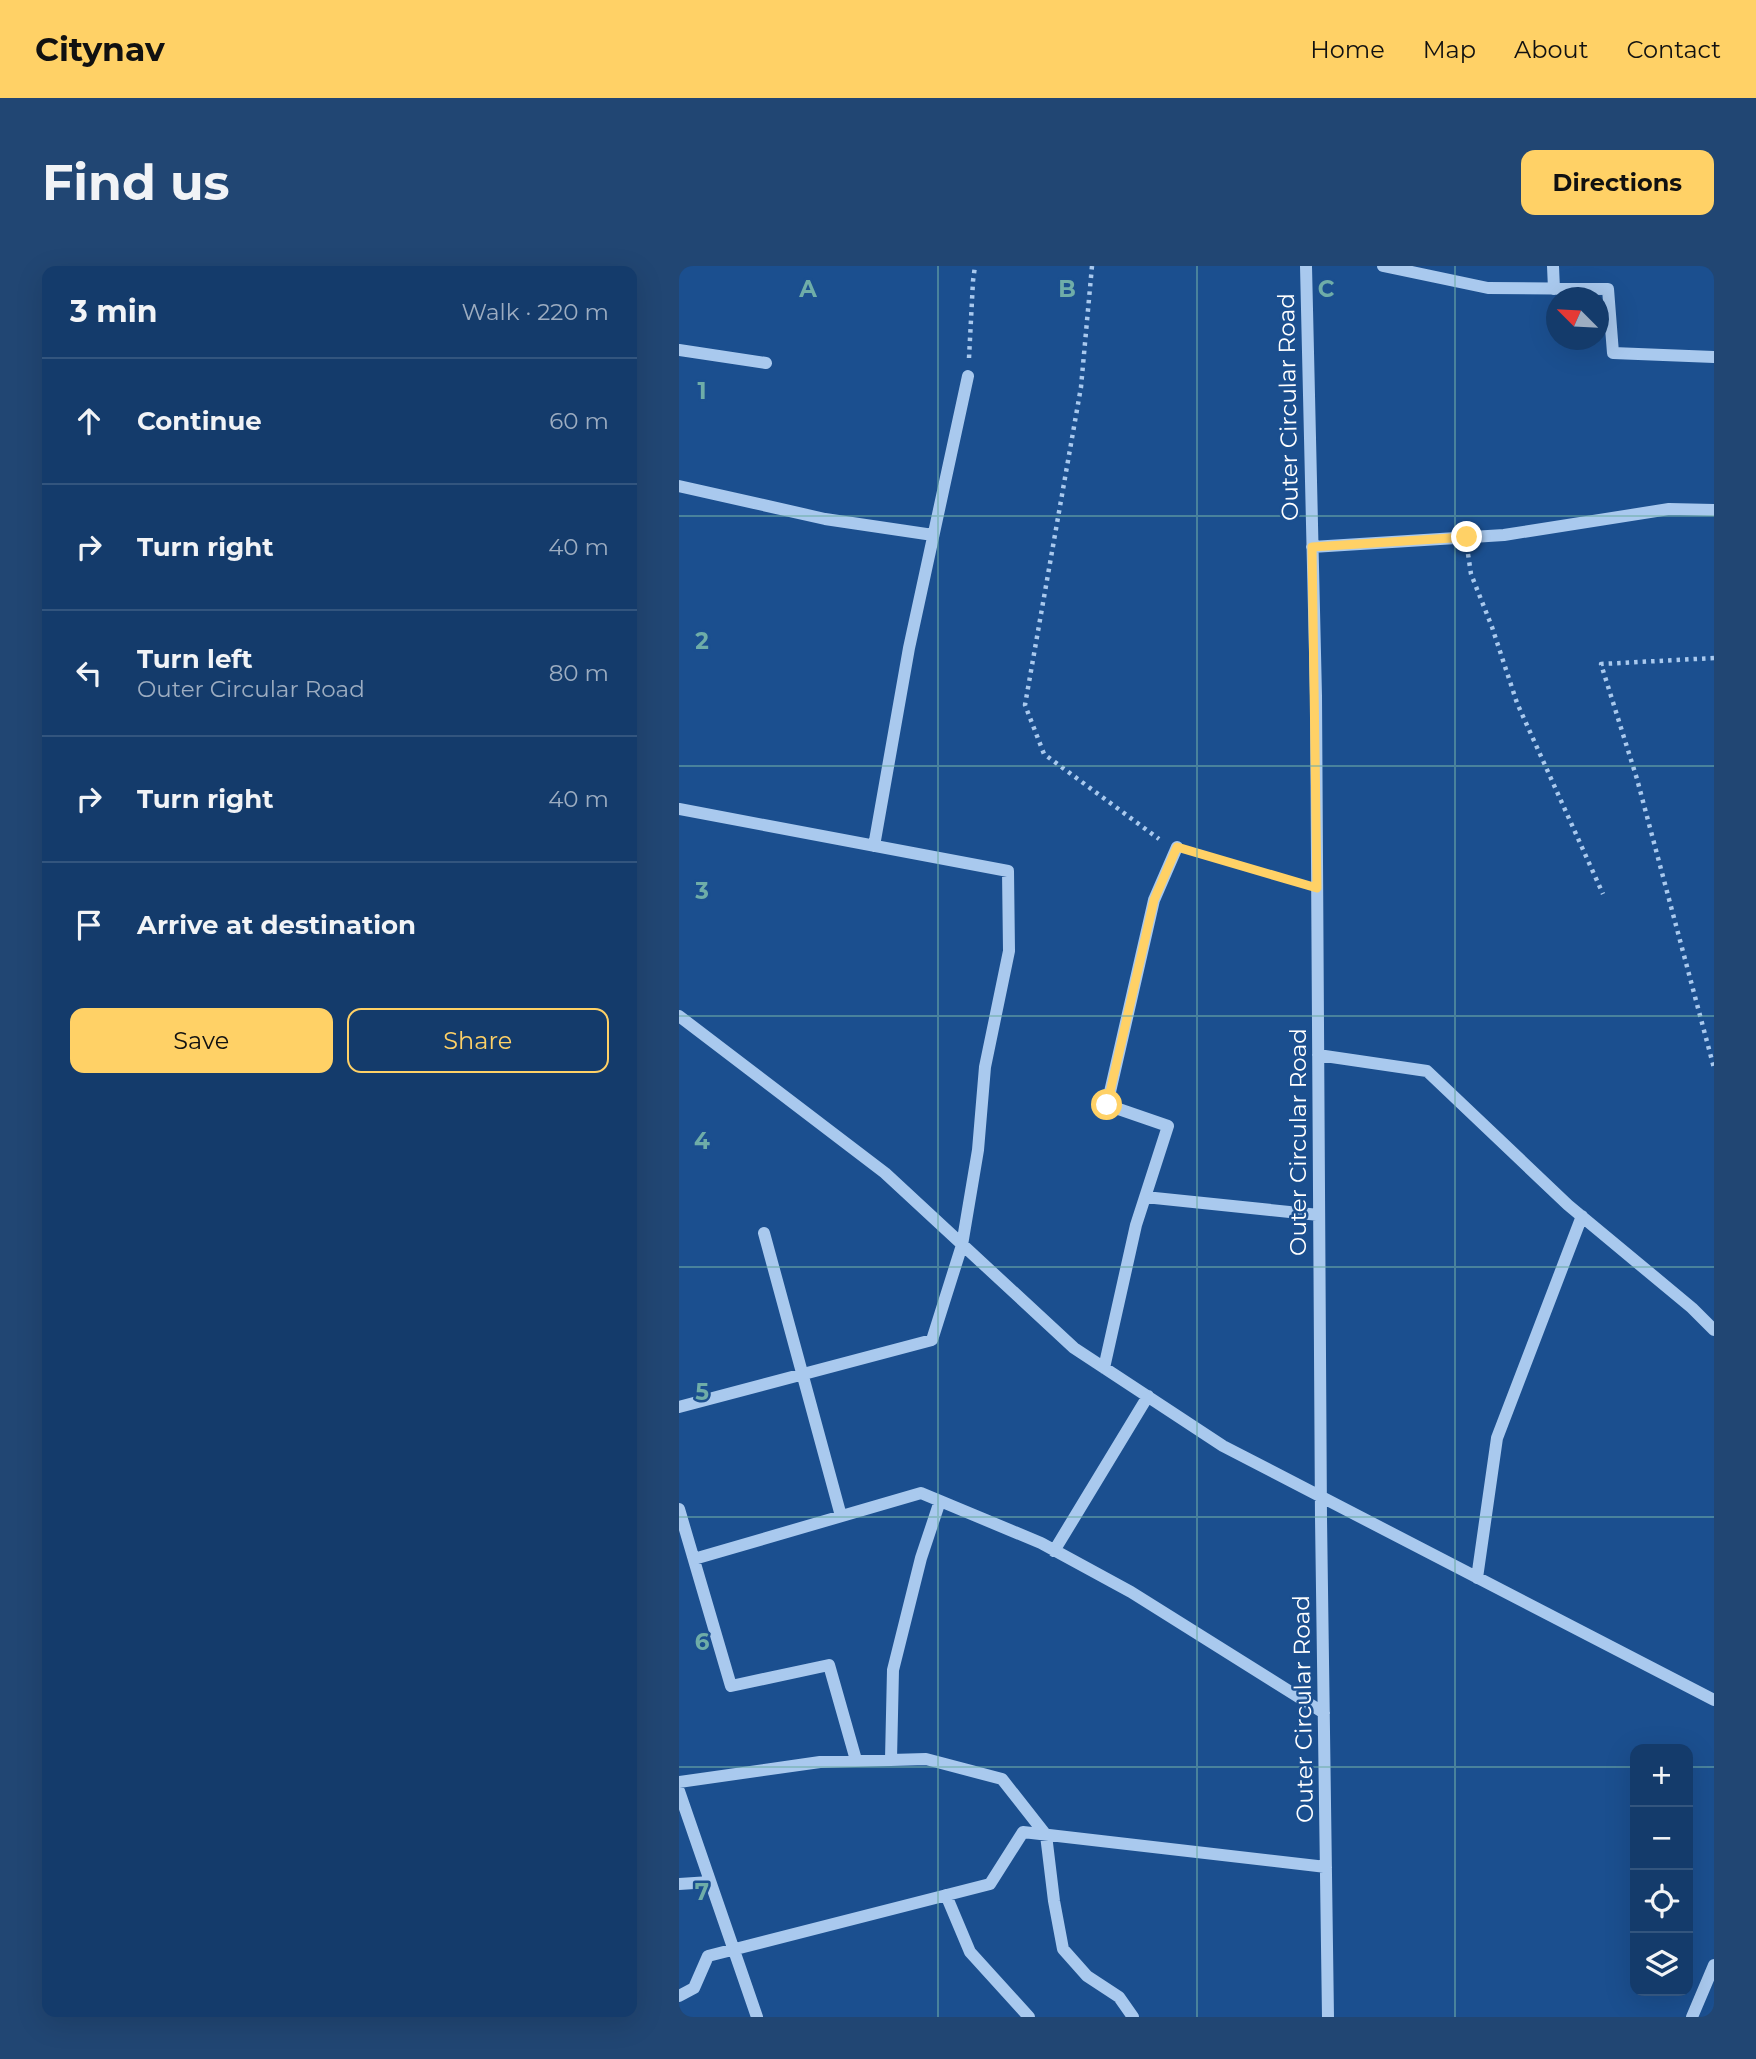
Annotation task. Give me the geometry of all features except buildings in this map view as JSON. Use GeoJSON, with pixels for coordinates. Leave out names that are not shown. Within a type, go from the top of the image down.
{"type":"FeatureCollection","features":[{"type":"Feature","properties":{"kind":"street","name":"Outer Circular Road"},"geometry":{"type":"LineString","coordinates":[[1306,266],[1317,888],[1328,2017]]}},
{"type":"Feature","properties":{"kind":"street"},"geometry":{"type":"LineString","coordinates":[[1383,266],[1488,288],[1546,289]]}},
{"type":"Feature","properties":{"kind":"street"},"geometry":{"type":"LineString","coordinates":[[1553,266],[1554,287]]}},
{"type":"Feature","properties":{"kind":"street"},"geometry":{"type":"LineString","coordinates":[[1609,302],[1613,353],[1714,357]]}},
{"type":"Feature","properties":{"kind":"street"},"geometry":{"type":"LineString","coordinates":[[679,350],[766,363]]}},
{"type":"Feature","properties":{"kind":"street"},"geometry":{"type":"LineString","coordinates":[[874,846],[909,648],[968,376]]}},
{"type":"Feature","properties":{"kind":"street"},"geometry":{"type":"LineString","coordinates":[[679,486],[825,519],[933,535]]}},
{"type":"Feature","properties":{"kind":"street"},"geometry":{"type":"LineString","coordinates":[[1312,547],[1504,535],[1669,509],[1714,510]]}},
{"type":"Feature","properties":{"kind":"street"},"geometry":{"type":"LineString","coordinates":[[679,809],[1008,871],[1009,951],[985,1067],[978,1150],[962,1245],[933,1340],[679,1407]]}},
{"type":"Feature","properties":{"kind":"street"},"geometry":{"type":"LineString","coordinates":[[1104,1367],[1136,1225],[1168,1126],[1107,1105],[1154,900],[1177,847]]}},
{"type":"Feature","properties":{"kind":"street"},"geometry":{"type":"LineString","coordinates":[[679,1016],[885,1173],[1074,1348],[1223,1446],[1714,1700]]}},
{"type":"Feature","properties":{"kind":"street"},"geometry":{"type":"LineString","coordinates":[[1318,1055],[1427,1072],[1581,1216],[1692,1308],[1714,1330]]}},
{"type":"Feature","properties":{"kind":"street"},"geometry":{"type":"LineString","coordinates":[[1145,1197],[1319,1215]]}},
{"type":"Feature","properties":{"kind":"street"},"geometry":{"type":"LineString","coordinates":[[1477,1578],[1497,1438],[1581,1216]]}},
{"type":"Feature","properties":{"kind":"street"},"geometry":{"type":"LineString","coordinates":[[764,1233],[841,1516]]}},
{"type":"Feature","properties":{"kind":"street"},"geometry":{"type":"LineString","coordinates":[[1054,1551],[1148,1396]]}},
{"type":"Feature","properties":{"kind":"street"},"geometry":{"type":"LineString","coordinates":[[694,1559],[921,1493],[1054,1551],[1131,1592],[1324,1713]]}},
{"type":"Feature","properties":{"kind":"street"},"geometry":{"type":"LineString","coordinates":[[891,1759],[893,1670],[921,1558],[940,1501]]}},
{"type":"Feature","properties":{"kind":"street"},"geometry":{"type":"LineString","coordinates":[[679,1509],[731,1686],[829,1665],[856,1760]]}},
{"type":"Feature","properties":{"kind":"street"},"geometry":{"type":"LineString","coordinates":[[679,1782],[820,1762],[891,1759],[926,1759],[1002,1779],[1047,1835],[1054,1901],[1063,1949],[1087,1976],[1119,1997],[1133,2017]]}},
{"type":"Feature","properties":{"kind":"street"},"geometry":{"type":"LineString","coordinates":[[679,1791],[757,2017]]}},
{"type":"Feature","properties":{"kind":"street"},"geometry":{"type":"LineString","coordinates":[[679,1996],[694,1988],[708,1956],[990,1884],[1023,1832],[1326,1867]]}},
{"type":"Feature","properties":{"kind":"street"},"geometry":{"type":"LineString","coordinates":[[679,1884],[710,1882]]}},
{"type":"Feature","properties":{"kind":"street"},"geometry":{"type":"LineString","coordinates":[[946,1895],[970,1952],[1029,2017]]}},
{"type":"Feature","properties":{"kind":"street"},"geometry":{"type":"LineString","coordinates":[[1692,2017],[1714,1965]]}},
{"type":"Feature","properties":{"kind":"path"},"geometry":{"type":"LineString","coordinates":[[968,376],[975,266]]}},
{"type":"Feature","properties":{"kind":"path"},"geometry":{"type":"LineString","coordinates":[[1092,266],[1081,387],[1025,705],[1044,754],[1164,842],[1317,888]]}},
{"type":"Feature","properties":{"kind":"path"},"geometry":{"type":"LineString","coordinates":[[1467,537],[1471,574],[1492,626],[1517,703],[1603,894]]}},
{"type":"Feature","properties":{"kind":"path"},"geometry":{"type":"LineString","coordinates":[[1714,658],[1601,664],[1637,779],[1714,1068]]}},
{"type":"Feature","properties":{"kind":"route"},"geometry":{"type":"LineString","coordinates":[[1107,1105],[1154,900],[1177,847],[1317,888],[1312,547],[1467,537]]}}]}
